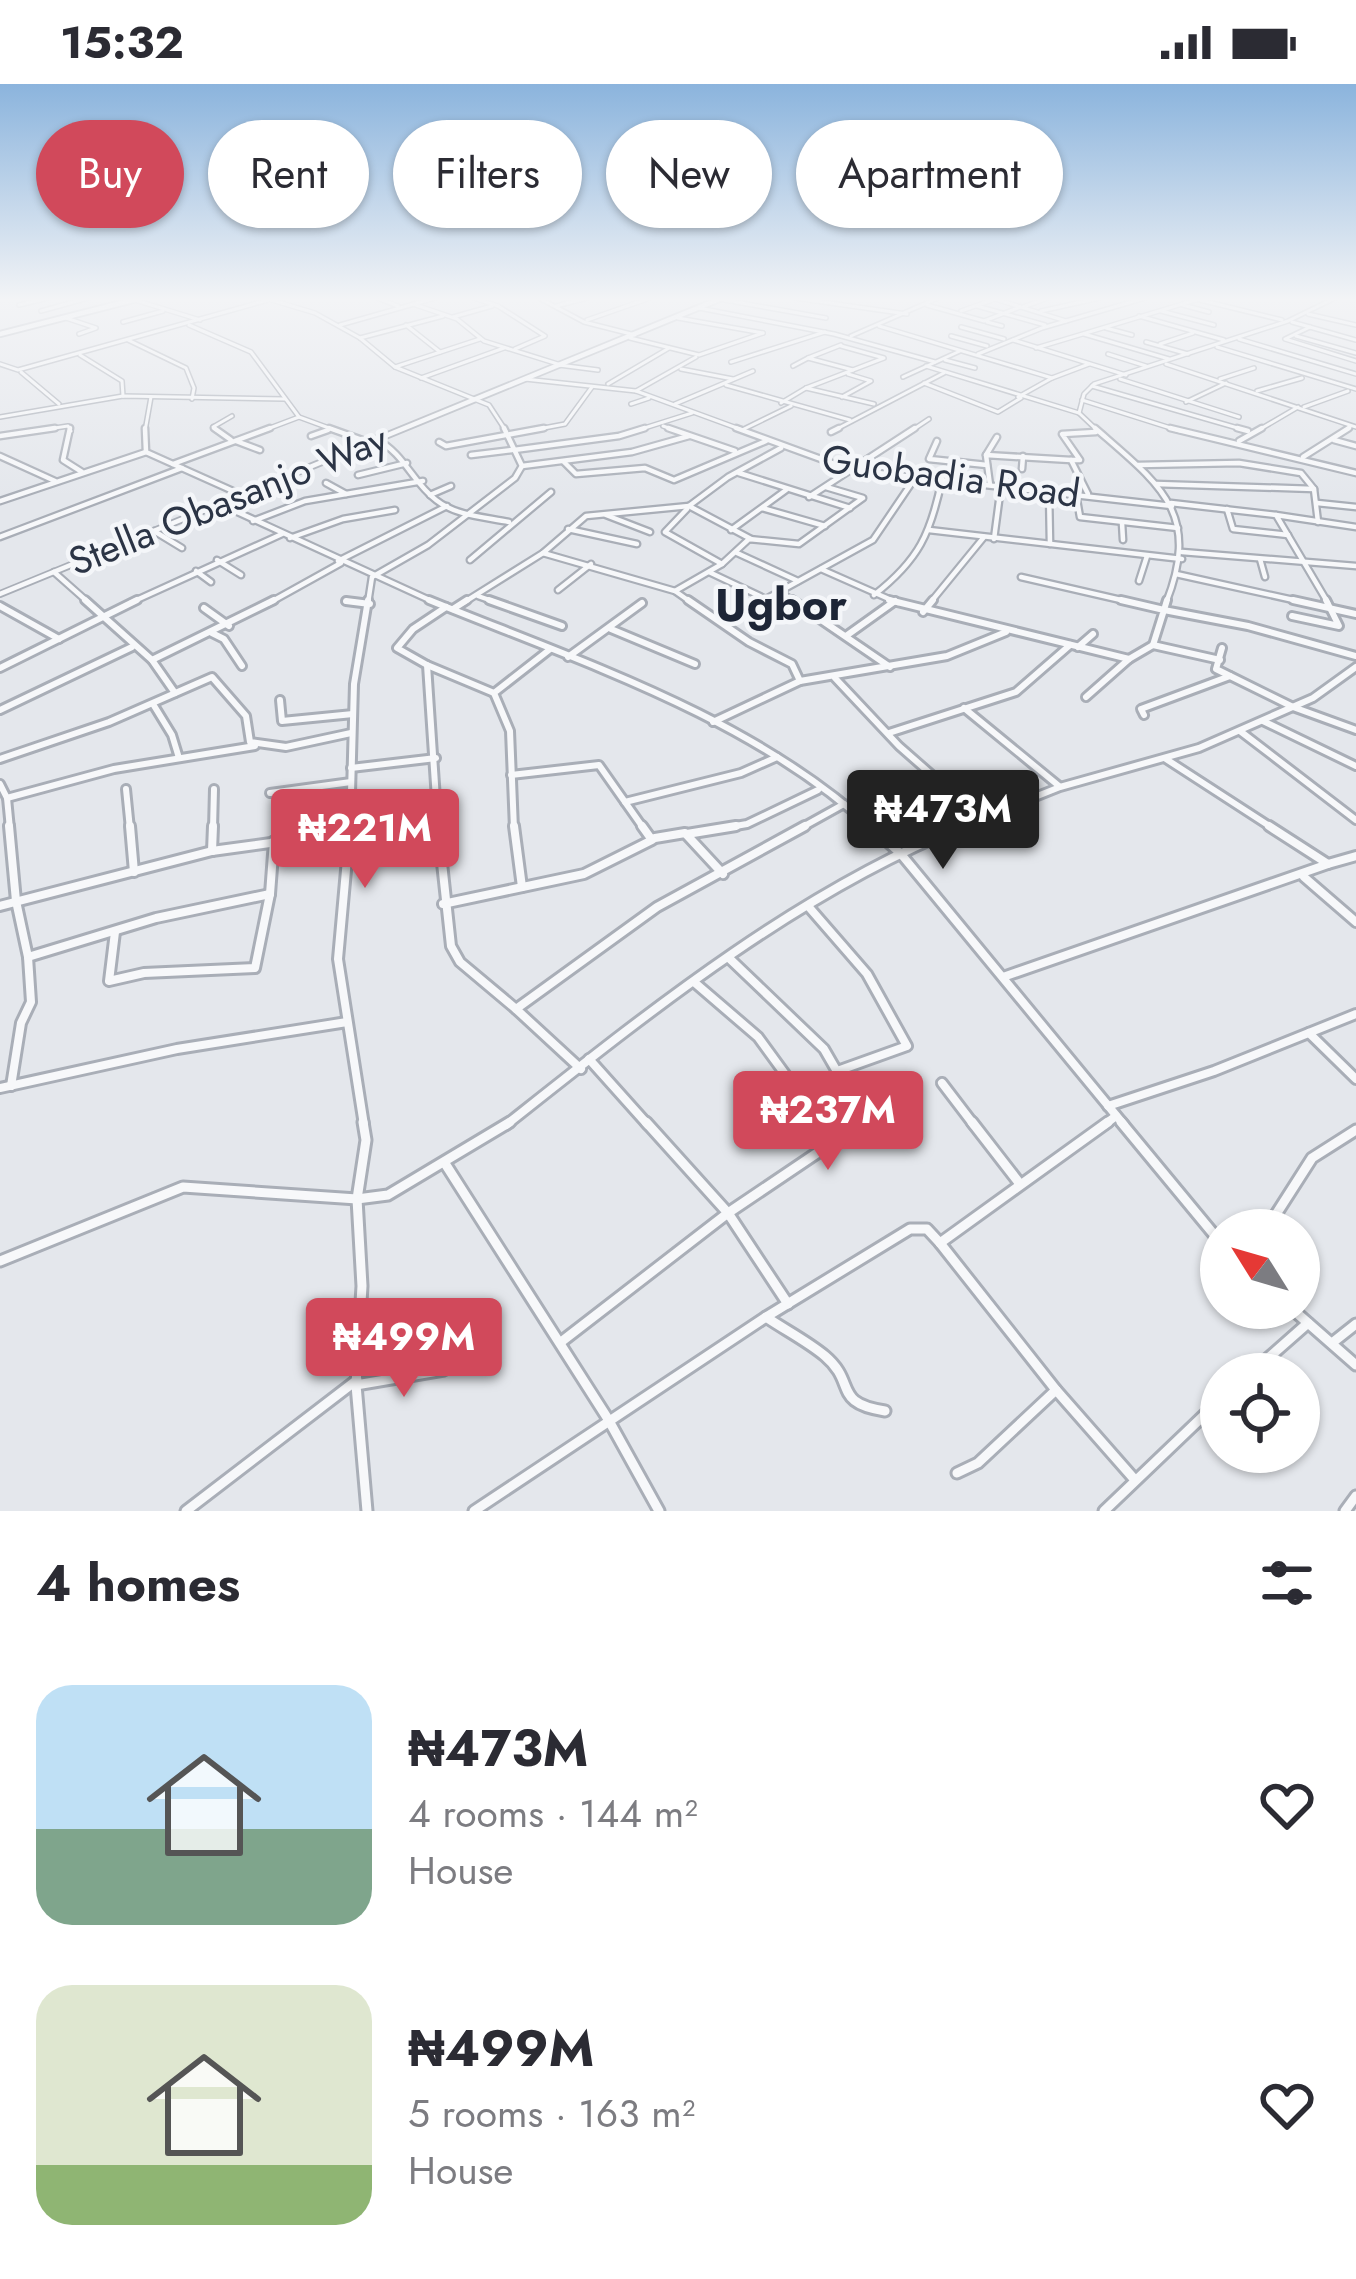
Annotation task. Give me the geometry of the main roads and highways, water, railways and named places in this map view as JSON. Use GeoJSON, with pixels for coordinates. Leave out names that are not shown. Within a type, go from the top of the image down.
{"type":"FeatureCollection","features":[{"type":"Feature","properties":{"kind":"district","name":"Ugbor"},"geometry":{"type":"Point","coordinates":[781,604]}}]}
